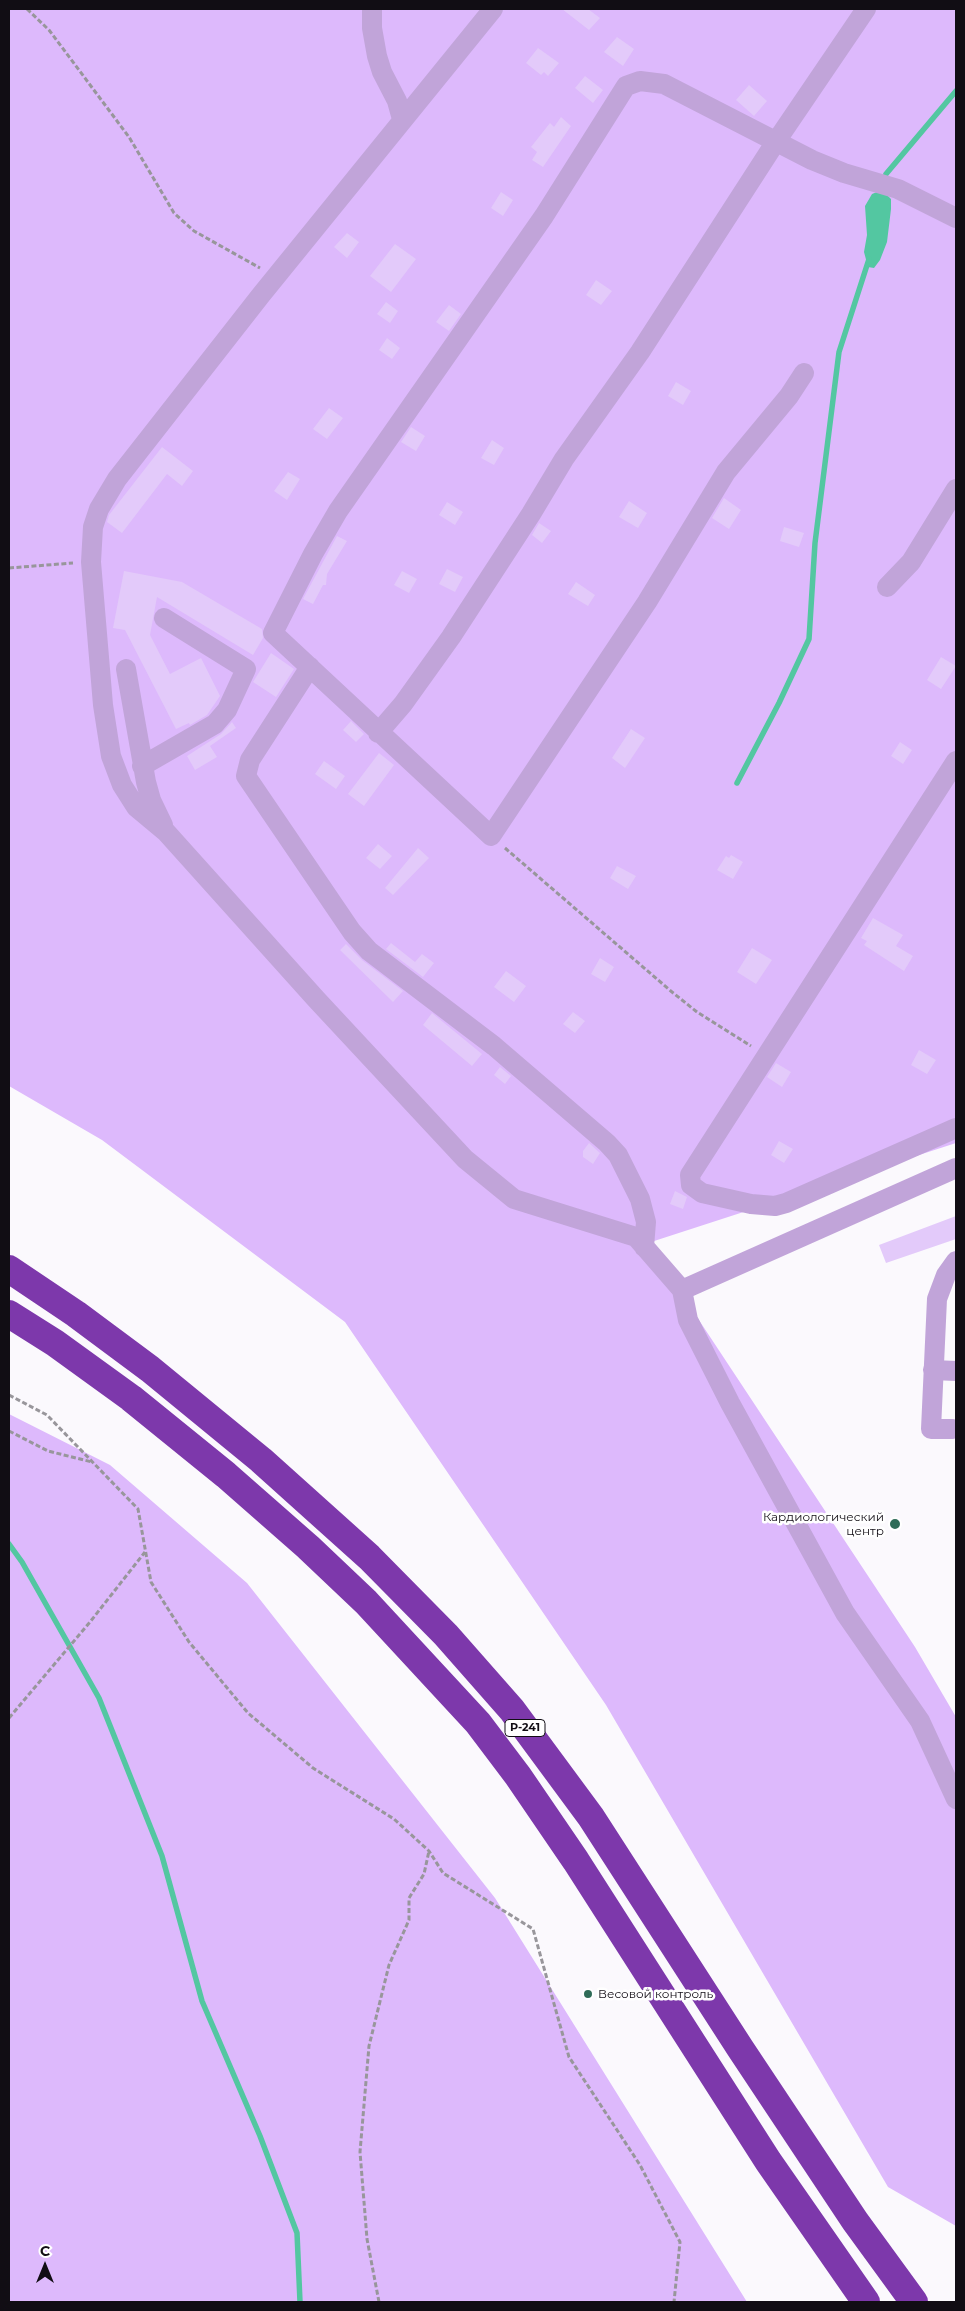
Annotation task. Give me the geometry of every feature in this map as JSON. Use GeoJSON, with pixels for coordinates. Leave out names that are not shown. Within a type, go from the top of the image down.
{"type":"FeatureCollection","features":[{"type":"Feature","properties":{"kind":"highway","name":"Р-241"},"geometry":{"type":"LineString","coordinates":[[9,1269],[76,1314],[150,1369],[262,1460],[369,1557],[446,1635],[512,1710],[591,1817],[762,2081],[856,2222],[914,2302]]}},
{"type":"Feature","properties":{"kind":"highway","name":"Р-241"},"geometry":{"type":"LineString","coordinates":[[9,1314],[55,1343],[131,1398],[234,1482],[308,1547],[366,1602],[478,1723],[518,1776],[571,1854],[768,2160],[866,2302]]}},
{"type":"Feature","properties":{"kind":"lane"},"geometry":{"type":"LineString","coordinates":[[372,9],[372,28],[377,56],[402,119]]}},
{"type":"Feature","properties":{"kind":"lane"},"geometry":{"type":"LineString","coordinates":[[493,9],[276,276],[117,479],[99,509],[92,527],[91,562],[103,705],[111,756],[122,785],[136,807],[166,832],[316,999],[465,1159],[514,1199],[613,1229],[636,1238],[682,1290],[688,1320],[730,1403],[846,1613],[920,1721],[956,1799]]}},
{"type":"Feature","properties":{"kind":"lane"},"geometry":{"type":"LineString","coordinates":[[378,733],[403,704],[451,637],[531,514],[564,459],[640,352],[775,143],[866,9]]}},
{"type":"Feature","properties":{"kind":"lane"},"geometry":{"type":"LineString","coordinates":[[804,373],[789,396],[726,472],[647,602],[491,836],[378,733],[273,633],[313,554],[338,511],[544,216],[626,86],[640,80],[664,84],[775,143],[844,173],[898,189],[956,218]]}},
{"type":"Feature","properties":{"kind":"lane"},"geometry":{"type":"LineString","coordinates":[[887,587],[911,562],[956,489]]}},
{"type":"Feature","properties":{"kind":"lane"},"geometry":{"type":"LineString","coordinates":[[142,766],[215,724],[227,710],[246,669],[164,618]]}},
{"type":"Feature","properties":{"kind":"lane"},"geometry":{"type":"LineString","coordinates":[[310,667],[250,760],[246,776],[352,932],[369,951],[494,1046],[607,1143],[618,1156],[640,1199],[646,1222],[644,1247]]}},
{"type":"Feature","properties":{"kind":"lane"},"geometry":{"type":"LineString","coordinates":[[126,669],[142,766],[151,800],[166,832]]}},
{"type":"Feature","properties":{"kind":"lane"},"geometry":{"type":"LineString","coordinates":[[956,761],[690,1175],[691,1185],[702,1193],[751,1204],[775,1206],[786,1203],[956,1128]]}},
{"type":"Feature","properties":{"kind":"lane"},"geometry":{"type":"LineString","coordinates":[[682,1290],[956,1168]]}},
{"type":"Feature","properties":{"kind":"lane"},"geometry":{"type":"LineString","coordinates":[[953,1429],[931,1429],[937,1299],[946,1275],[956,1261]]}},
{"type":"Feature","properties":{"kind":"lane"},"geometry":{"type":"LineString","coordinates":[[933,1370],[956,1371]]}},
{"type":"Feature","properties":{"kind":"path"},"geometry":{"type":"LineString","coordinates":[[27,9],[49,30],[129,136],[174,213],[194,231],[276,276]]}},
{"type":"Feature","properties":{"kind":"path"},"geometry":{"type":"LineString","coordinates":[[9,568],[91,562]]}},
{"type":"Feature","properties":{"kind":"path"},"geometry":{"type":"LineString","coordinates":[[491,836],[697,1012],[766,1056]]}},
{"type":"Feature","properties":{"kind":"path"},"geometry":{"type":"LineString","coordinates":[[9,1395],[47,1415],[138,1509],[151,1582],[189,1642],[248,1713],[313,1768],[394,1819],[429,1851],[443,1873],[533,1929],[569,2057],[640,2165],[680,2242],[674,2302]]}},
{"type":"Feature","properties":{"kind":"path"},"geometry":{"type":"LineString","coordinates":[[9,1431],[48,1451],[92,1462]]}},
{"type":"Feature","properties":{"kind":"path"},"geometry":{"type":"LineString","coordinates":[[9,1718],[90,1622],[146,1551]]}},
{"type":"Feature","properties":{"kind":"path"},"geometry":{"type":"LineString","coordinates":[[379,2302],[367,2239],[360,2152],[369,2046],[389,1965],[409,1920],[410,1898],[424,1874],[429,1851]]}},
{"type":"Feature","properties":{"kind":"shaded area"},"geometry":{"type":"Polygon","coordinates":[[[9,9],[956,9],[956,1143],[648,1243],[915,1647],[956,1717],[956,2226],[888,2187],[606,1705],[345,1322],[102,1140],[9,1086],[9,9]]]}},
{"type":"Feature","properties":{"kind":"shaded area"},"geometry":{"type":"Polygon","coordinates":[[[882,190],[891,199],[891,209],[887,242],[880,260],[874,268],[868,267],[864,252],[867,235],[865,206],[872,194],[882,190]]]}},
{"type":"Feature","properties":{"kind":"shaded area"},"geometry":{"type":"Polygon","coordinates":[[[9,1414],[110,1465],[247,1583],[495,1898],[747,2302],[9,2302],[9,1414]]]}},
{"type":"Feature","properties":{"kind":"building"},"geometry":{"type":"Polygon","coordinates":[[[562,9],[588,9],[600,18],[589,30],[562,9]]]}},
{"type":"Feature","properties":{"kind":"building"},"geometry":{"type":"Polygon","coordinates":[[[617,37],[634,49],[623,66],[604,52],[617,37]]]}},
{"type":"Feature","properties":{"kind":"building"},"geometry":{"type":"Polygon","coordinates":[[[538,48],[559,63],[548,76],[544,72],[541,75],[526,63],[538,48]]]}},
{"type":"Feature","properties":{"kind":"building"},"geometry":{"type":"Polygon","coordinates":[[[585,76],[603,90],[593,103],[575,88],[585,76]]]}},
{"type":"Feature","properties":{"kind":"building"},"geometry":{"type":"Polygon","coordinates":[[[749,85],[767,101],[754,116],[736,100],[749,85]]]}},
{"type":"Feature","properties":{"kind":"building"},"geometry":{"type":"Polygon","coordinates":[[[561,117],[571,126],[543,167],[532,160],[537,152],[531,147],[550,123],[554,127],[561,117]]]}},
{"type":"Feature","properties":{"kind":"building"},"geometry":{"type":"Polygon","coordinates":[[[501,192],[513,200],[503,216],[491,208],[501,192]]]}},
{"type":"Feature","properties":{"kind":"building"},"geometry":{"type":"Polygon","coordinates":[[[347,233],[359,242],[347,258],[334,247],[347,233]]]}},
{"type":"Feature","properties":{"kind":"building"},"geometry":{"type":"Polygon","coordinates":[[[395,244],[416,259],[391,292],[370,276],[395,244]]]}},
{"type":"Feature","properties":{"kind":"building"},"geometry":{"type":"Polygon","coordinates":[[[596,280],[612,291],[601,305],[586,295],[596,280]]]}},
{"type":"Feature","properties":{"kind":"building"},"geometry":{"type":"Polygon","coordinates":[[[386,302],[398,311],[390,323],[377,314],[386,302]]]}},
{"type":"Feature","properties":{"kind":"building"},"geometry":{"type":"Polygon","coordinates":[[[449,305],[461,314],[449,331],[436,322],[449,305]]]}},
{"type":"Feature","properties":{"kind":"building"},"geometry":{"type":"Polygon","coordinates":[[[387,338],[400,348],[392,359],[379,350],[387,338]]]}},
{"type":"Feature","properties":{"kind":"building"},"geometry":{"type":"Polygon","coordinates":[[[676,382],[691,391],[683,405],[668,396],[676,382]]]}},
{"type":"Feature","properties":{"kind":"building"},"geometry":{"type":"Polygon","coordinates":[[[329,408],[343,418],[327,439],[313,429],[329,408]]]}},
{"type":"Feature","properties":{"kind":"building"},"geometry":{"type":"Polygon","coordinates":[[[411,427],[425,436],[416,451],[401,442],[411,427]]]}},
{"type":"Feature","properties":{"kind":"building"},"geometry":{"type":"Polygon","coordinates":[[[492,440],[504,448],[494,465],[481,458],[492,440]]]}},
{"type":"Feature","properties":{"kind":"building"},"geometry":{"type":"Polygon","coordinates":[[[162,447],[193,471],[182,486],[167,474],[122,533],[107,522],[109,515],[162,447]]]}},
{"type":"Feature","properties":{"kind":"building"},"geometry":{"type":"Polygon","coordinates":[[[288,472],[300,479],[287,500],[274,491],[288,472]]]}},
{"type":"Feature","properties":{"kind":"building"},"geometry":{"type":"Polygon","coordinates":[[[724,498],[741,510],[729,529],[712,518],[724,498]]]}},
{"type":"Feature","properties":{"kind":"building"},"geometry":{"type":"Polygon","coordinates":[[[629,501],[647,513],[638,528],[619,517],[629,501]]]}},
{"type":"Feature","properties":{"kind":"building"},"geometry":{"type":"Polygon","coordinates":[[[447,502],[463,512],[455,525],[439,515],[447,502]]]}},
{"type":"Feature","properties":{"kind":"building"},"geometry":{"type":"Polygon","coordinates":[[[539,523],[551,531],[542,543],[532,535],[539,523]]]}},
{"type":"Feature","properties":{"kind":"building"},"geometry":{"type":"Polygon","coordinates":[[[784,527],[804,533],[799,547],[780,541],[784,527]]]}},
{"type":"Feature","properties":{"kind":"building"},"geometry":{"type":"Polygon","coordinates":[[[337,536],[347,541],[327,574],[326,585],[323,585],[313,604],[303,599],[337,536]]]}},
{"type":"Feature","properties":{"kind":"building"},"geometry":{"type":"Polygon","coordinates":[[[447,569],[463,577],[455,592],[439,584],[447,569]]]}},
{"type":"Feature","properties":{"kind":"building"},"geometry":{"type":"Polygon","coordinates":[[[124,571],[182,582],[262,629],[263,638],[253,655],[157,597],[150,635],[170,674],[201,658],[220,696],[207,715],[190,725],[189,723],[176,729],[125,630],[113,628],[124,571]]]}},
{"type":"Feature","properties":{"kind":"building"},"geometry":{"type":"Polygon","coordinates":[[[402,571],[417,579],[409,593],[394,585],[402,571]]]}},
{"type":"Feature","properties":{"kind":"building"},"geometry":{"type":"Polygon","coordinates":[[[576,582],[595,595],[588,606],[568,594],[576,582]]]}},
{"type":"Feature","properties":{"kind":"building"},"geometry":{"type":"Polygon","coordinates":[[[271,653],[294,669],[276,697],[253,682],[271,653]]]}},
{"type":"Feature","properties":{"kind":"building"},"geometry":{"type":"Polygon","coordinates":[[[941,657],[956,666],[941,689],[927,680],[941,657]]]}},
{"type":"Feature","properties":{"kind":"building"},"geometry":{"type":"Polygon","coordinates":[[[351,721],[364,734],[356,742],[343,730],[351,721]]]}},
{"type":"Feature","properties":{"kind":"building"},"geometry":{"type":"Polygon","coordinates":[[[232,722],[236,728],[210,746],[217,757],[195,770],[187,756],[221,734],[232,722]]]}},
{"type":"Feature","properties":{"kind":"building"},"geometry":{"type":"Polygon","coordinates":[[[631,729],[645,738],[625,768],[612,758],[631,729]]]}},
{"type":"Feature","properties":{"kind":"building"},"geometry":{"type":"Polygon","coordinates":[[[900,742],[912,750],[903,764],[891,756],[900,742]]]}},
{"type":"Feature","properties":{"kind":"building"},"geometry":{"type":"Polygon","coordinates":[[[379,753],[394,765],[364,806],[348,794],[379,753]]]}},
{"type":"Feature","properties":{"kind":"building"},"geometry":{"type":"Polygon","coordinates":[[[324,761],[345,776],[336,789],[315,774],[324,761]]]}},
{"type":"Feature","properties":{"kind":"building"},"geometry":{"type":"Polygon","coordinates":[[[378,844],[392,856],[380,869],[366,858],[378,844]]]}},
{"type":"Feature","properties":{"kind":"building"},"geometry":{"type":"Polygon","coordinates":[[[418,848],[429,858],[393,895],[385,888],[418,848]]]}},
{"type":"Feature","properties":{"kind":"building"},"geometry":{"type":"Polygon","coordinates":[[[731,855],[743,862],[733,879],[717,870],[726,856],[729,858],[731,855]]]}},
{"type":"Feature","properties":{"kind":"building"},"geometry":{"type":"Polygon","coordinates":[[[617,866],[636,876],[628,889],[610,878],[617,866]]]}},
{"type":"Feature","properties":{"kind":"building"},"geometry":{"type":"Polygon","coordinates":[[[873,918],[903,935],[896,946],[913,956],[904,971],[864,945],[867,941],[861,938],[873,918]]]}},
{"type":"Feature","properties":{"kind":"building"},"geometry":{"type":"Polygon","coordinates":[[[391,943],[415,962],[422,954],[434,963],[423,977],[386,949],[391,943]]]}},
{"type":"Feature","properties":{"kind":"building"},"geometry":{"type":"Polygon","coordinates":[[[346,944],[362,960],[403,991],[393,1002],[340,950],[346,944]]]}},
{"type":"Feature","properties":{"kind":"building"},"geometry":{"type":"Polygon","coordinates":[[[752,948],[772,960],[756,984],[737,972],[752,948]]]}},
{"type":"Feature","properties":{"kind":"building"},"geometry":{"type":"Polygon","coordinates":[[[600,958],[614,967],[605,982],[591,974],[600,958]]]}},
{"type":"Feature","properties":{"kind":"building"},"geometry":{"type":"Polygon","coordinates":[[[506,971],[526,986],[514,1002],[494,987],[506,971]]]}},
{"type":"Feature","properties":{"kind":"building"},"geometry":{"type":"Polygon","coordinates":[[[573,1012],[585,1021],[575,1033],[563,1024],[573,1012]]]}},
{"type":"Feature","properties":{"kind":"building"},"geometry":{"type":"Polygon","coordinates":[[[432,1013],[482,1054],[472,1066],[423,1025],[432,1013]]]}},
{"type":"Feature","properties":{"kind":"building"},"geometry":{"type":"Polygon","coordinates":[[[919,1050],[936,1060],[927,1074],[911,1065],[919,1050]]]}},
{"type":"Feature","properties":{"kind":"building"},"geometry":{"type":"Polygon","coordinates":[[[776,1063],[791,1072],[782,1087],[767,1077],[776,1063]]]}},
{"type":"Feature","properties":{"kind":"building"},"geometry":{"type":"Polygon","coordinates":[[[500,1067],[511,1076],[505,1084],[494,1075],[500,1067]]]}},
{"type":"Feature","properties":{"kind":"building"},"geometry":{"type":"Polygon","coordinates":[[[779,1141],[793,1149],[784,1163],[771,1155],[779,1141]]]}},
{"type":"Feature","properties":{"kind":"building"},"geometry":{"type":"Polygon","coordinates":[[[589,1143],[600,1153],[593,1164],[583,1157],[583,1151],[589,1143]]]}},
{"type":"Feature","properties":{"kind":"building"},"geometry":{"type":"Polygon","coordinates":[[[675,1191],[687,1197],[683,1209],[670,1204],[675,1191]]]}},
{"type":"Feature","properties":{"kind":"building"},"geometry":{"type":"Polygon","coordinates":[[[956,1216],[956,1239],[886,1263],[879,1245],[956,1216]]]}},
{"type":"Feature","properties":{"kind":"waterway"},"geometry":{"type":"LineString","coordinates":[[886,174],[956,91]]}},
{"type":"Feature","properties":{"kind":"waterway"},"geometry":{"type":"LineString","coordinates":[[737,783],[779,703],[809,639],[815,543],[839,352],[869,259]]}},
{"type":"Feature","properties":{"kind":"waterway"},"geometry":{"type":"LineString","coordinates":[[9,1544],[22,1562],[99,1698],[162,1856],[202,2001],[260,2136],[297,2233],[300,2302]]}},
{"type":"Feature","properties":{"kind":"place","name":"Кардиологический центр"},"geometry":{"type":"Point","coordinates":[895,1524]}},
{"type":"Feature","properties":{"kind":"place","name":"Весовой контроль"},"geometry":{"type":"Point","coordinates":[588,1994]}}]}
